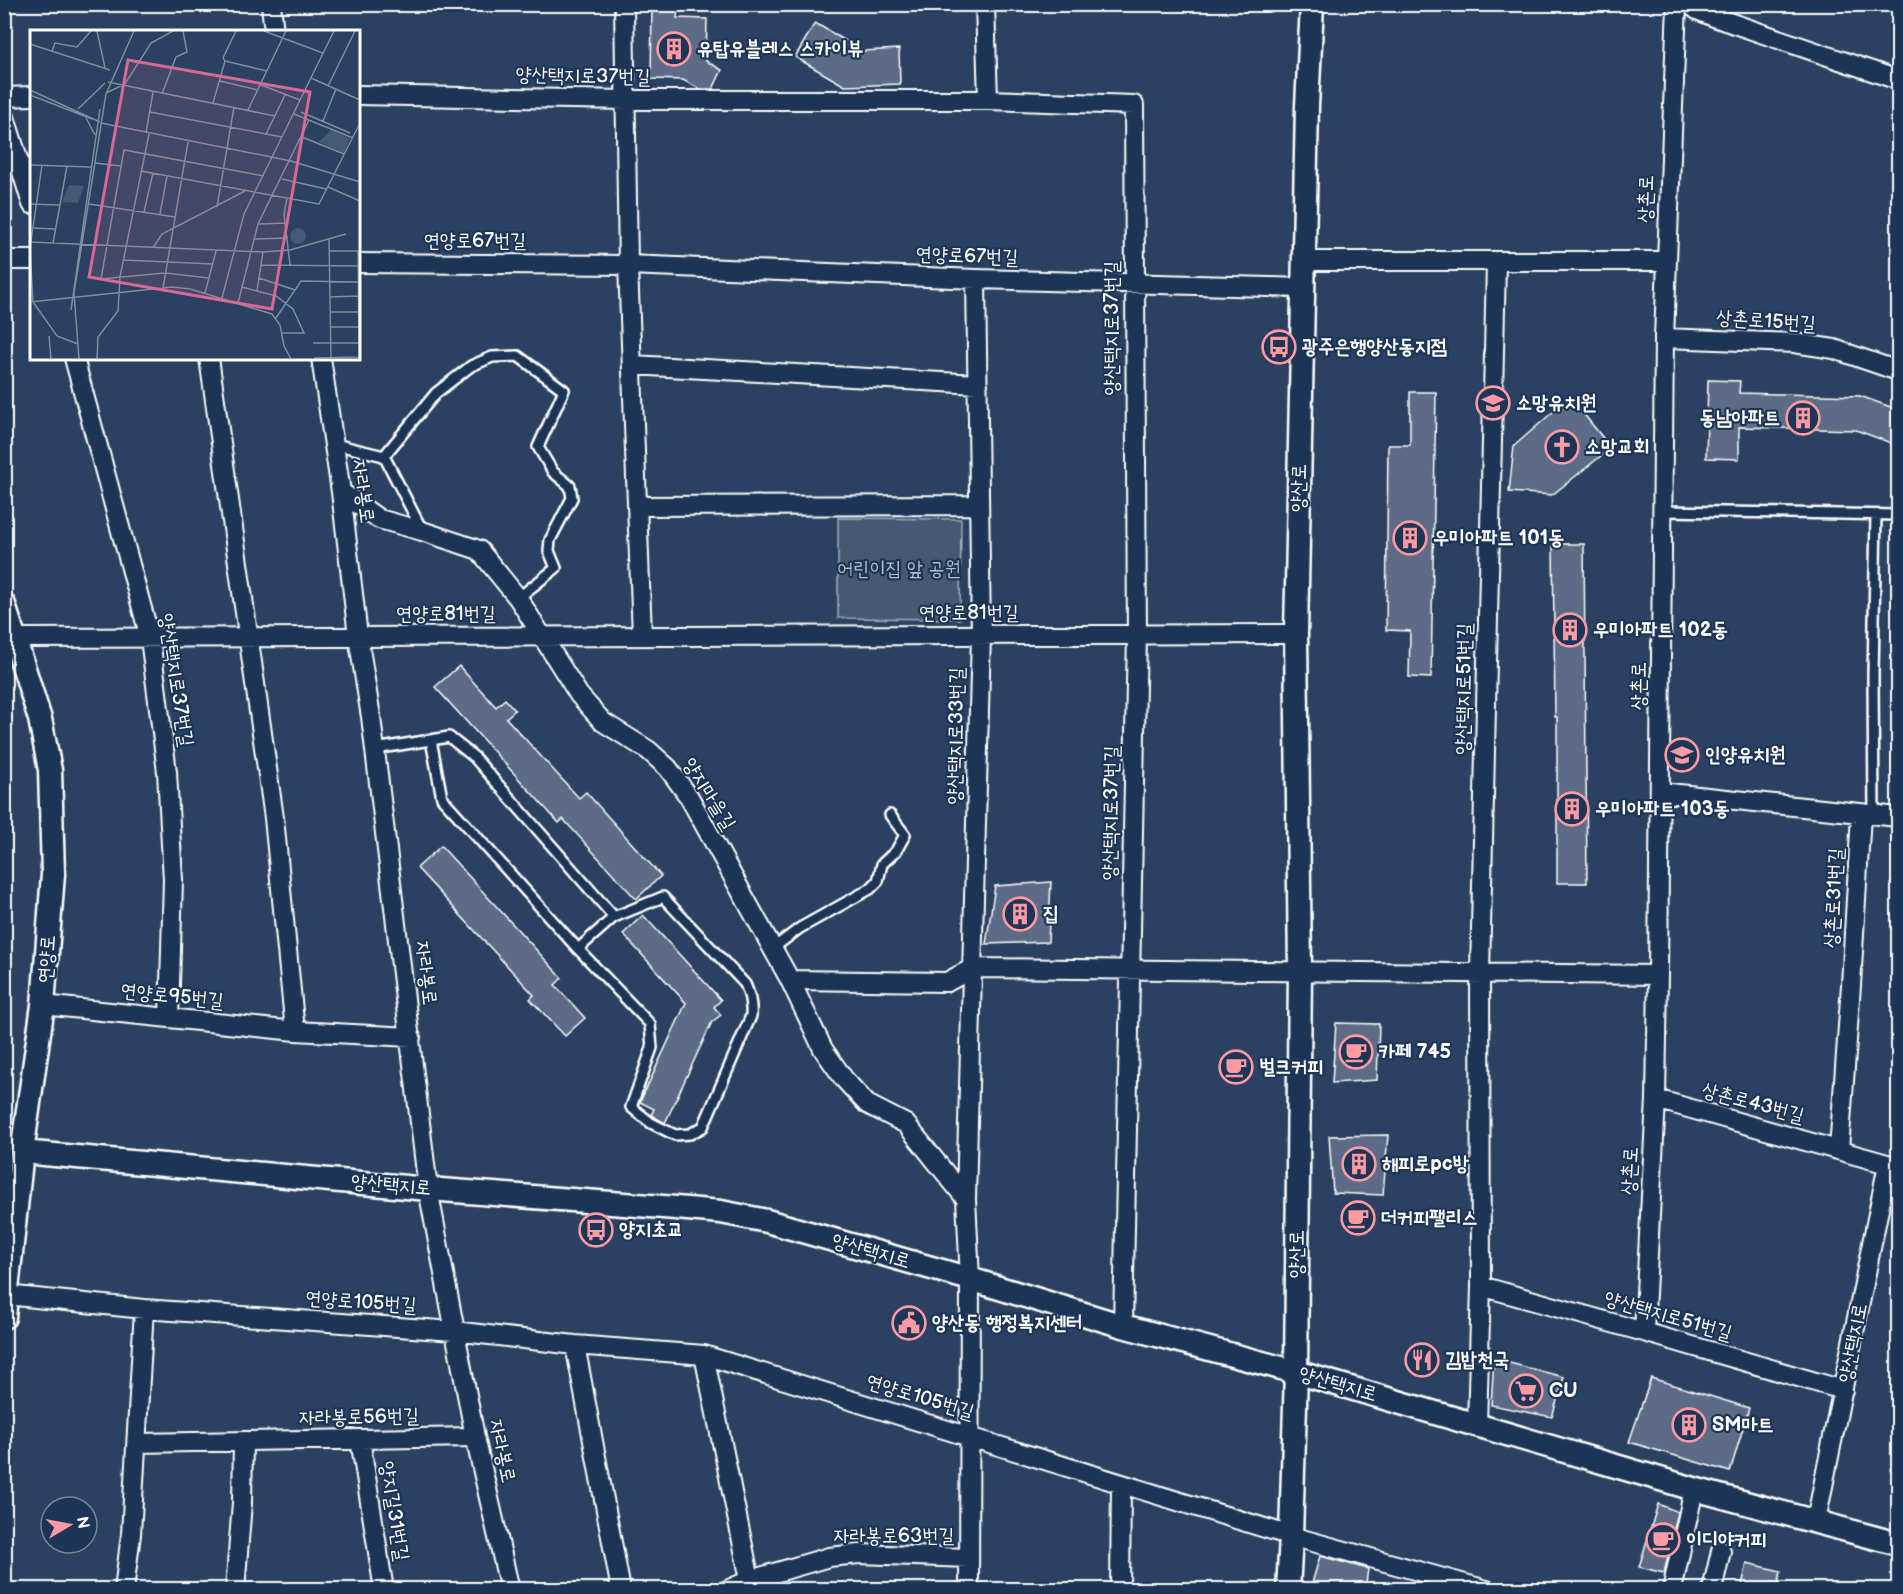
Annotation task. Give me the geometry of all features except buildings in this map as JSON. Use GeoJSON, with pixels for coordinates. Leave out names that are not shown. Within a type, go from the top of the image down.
{"type":"FeatureCollection","features":[{"type":"Feature","properties":{"kind":"street"},"geometry":{"type":"LineString","coordinates":[[271,4],[274,30]]}},
{"type":"Feature","properties":{"kind":"street"},"geometry":{"type":"LineString","coordinates":[[624,4],[628,264],[642,636]]}},
{"type":"Feature","properties":{"kind":"street"},"geometry":{"type":"LineString","coordinates":[[985,4],[988,99]]}},
{"type":"Feature","properties":{"kind":"street","name":"양산로"},"geometry":{"type":"LineString","coordinates":[[1287,1590],[1296,1372],[1300,971],[1296,634],[1307,106],[1312,4]]}},
{"type":"Feature","properties":{"kind":"street","name":"상촌로"},"geometry":{"type":"LineString","coordinates":[[1644,1332],[1656,1099],[1664,338],[1677,4]]}},
{"type":"Feature","properties":{"kind":"street"},"geometry":{"type":"LineString","coordinates":[[1690,4],[1697,10],[1899,80]]}},
{"type":"Feature","properties":{"kind":"street","name":"양산택지로37번길"},"geometry":{"type":"LineString","coordinates":[[360,95],[627,100],[988,99],[1134,105],[1137,635],[1123,1326]]}},
{"type":"Feature","properties":{"kind":"street"},"geometry":{"type":"LineString","coordinates":[[4,97],[30,96]]}},
{"type":"Feature","properties":{"kind":"street"},"geometry":{"type":"LineString","coordinates":[[4,114],[30,198]]}},
{"type":"Feature","properties":{"kind":"street"},"geometry":{"type":"LineString","coordinates":[[4,260],[30,260]]}},
{"type":"Feature","properties":{"kind":"street"},"geometry":{"type":"LineString","coordinates":[[1304,261],[1496,263],[1666,261]]}},
{"type":"Feature","properties":{"kind":"street","name":"연양로67번길"},"geometry":{"type":"LineString","coordinates":[[360,263],[628,264],[975,279],[1304,288]]}},
{"type":"Feature","properties":{"kind":"street","name":"양산택지로51번길"},"geometry":{"type":"LineString","coordinates":[[1477,1425],[1481,1286],[1480,973],[1496,263]]}},
{"type":"Feature","properties":{"kind":"street","name":"양산택지로33번길"},"geometry":{"type":"LineString","coordinates":[[969,1590],[970,1279],[966,1199],[981,635],[975,279]]}},
{"type":"Feature","properties":{"kind":"street","name":"상촌로15번길"},"geometry":{"type":"LineString","coordinates":[[1664,338],[1794,343],[1834,349],[1899,371]]}},
{"type":"Feature","properties":{"kind":"street","name":"양산택지로37번길"},"geometry":{"type":"LineString","coordinates":[[75,360],[150,638],[167,772],[173,880],[169,1018]]}},
{"type":"Feature","properties":{"kind":"street"},"geometry":{"type":"LineString","coordinates":[[209,360],[274,818],[295,1031]]}},
{"type":"Feature","properties":{"kind":"street","name":"자라봉로"},"geometry":{"type":"LineString","coordinates":[[321,360],[375,749],[428,1189],[475,1437],[510,1590]]}},
{"type":"Feature","properties":{"kind":"street"},"geometry":{"type":"LineString","coordinates":[[632,365],[978,384]]}},
{"type":"Feature","properties":{"kind":"street","name":"양지마을길"},"geometry":{"type":"LineString","coordinates":[[341,492],[379,519],[479,550],[518,598],[579,695],[603,722],[648,750],[668,768],[678,781],[790,980],[823,1049],[844,1079],[867,1104],[906,1124],[966,1199]]}},
{"type":"Feature","properties":{"kind":"street"},"geometry":{"type":"LineString","coordinates":[[638,506],[979,505]]}},
{"type":"Feature","properties":{"kind":"street","name":"연양로"},"geometry":{"type":"LineString","coordinates":[[4,604],[40,719],[50,770],[53,874],[43,1005],[22,1152],[5,1306]]}},
{"type":"Feature","properties":{"kind":"street","name":"연양로81번길"},"geometry":{"type":"LineString","coordinates":[[15,638],[1296,634]]}},
{"type":"Feature","properties":{"kind":"street"},"geometry":{"type":"LineString","coordinates":[[1660,792],[1899,817]]}},
{"type":"Feature","properties":{"kind":"street","name":"상촌로31번길"},"geometry":{"type":"LineString","coordinates":[[1839,1150],[1851,985],[1868,814]]}},
{"type":"Feature","properties":{"kind":"street"},"geometry":{"type":"LineString","coordinates":[[790,980],[947,982],[973,968],[1658,975]]}},
{"type":"Feature","properties":{"kind":"street","name":"연양로95번길"},"geometry":{"type":"LineString","coordinates":[[43,1005],[295,1031],[411,1037]]}},
{"type":"Feature","properties":{"kind":"street","name":"상촌로43번길"},"geometry":{"type":"LineString","coordinates":[[1656,1099],[1893,1165]]}},
{"type":"Feature","properties":{"kind":"street","name":"양산택지로"},"geometry":{"type":"LineString","coordinates":[[22,1152],[428,1189],[676,1208],[767,1221],[1123,1326],[1296,1372],[1694,1489],[1899,1544]]}},
{"type":"Feature","properties":{"kind":"street","name":"양산택지로"},"geometry":{"type":"LineString","coordinates":[[1816,1521],[1893,1165]]}},
{"type":"Feature","properties":{"kind":"street","name":"양산택지로51번길"},"geometry":{"type":"LineString","coordinates":[[1481,1286],[1843,1390]]}},
{"type":"Feature","properties":{"kind":"street","name":"연양로105번길"},"geometry":{"type":"LineString","coordinates":[[5,1306],[144,1309],[454,1331],[575,1345],[704,1355],[1291,1536]]}},
{"type":"Feature","properties":{"kind":"street"},"geometry":{"type":"LineString","coordinates":[[124,1590],[132,1515],[144,1309]]}},
{"type":"Feature","properties":{"kind":"street"},"geometry":{"type":"LineString","coordinates":[[575,1345],[621,1590]]}},
{"type":"Feature","properties":{"kind":"street"},"geometry":{"type":"LineString","coordinates":[[704,1355],[750,1580]]}},
{"type":"Feature","properties":{"kind":"street","name":"자라봉로56번길"},"geometry":{"type":"LineString","coordinates":[[137,1443],[475,1437]]}},
{"type":"Feature","properties":{"kind":"street","name":"양지길31번길"},"geometry":{"type":"LineString","coordinates":[[360,1439],[384,1590]]}},
{"type":"Feature","properties":{"kind":"street"},"geometry":{"type":"LineString","coordinates":[[235,1590],[242,1503],[243,1441]]}},
{"type":"Feature","properties":{"kind":"street"},"geometry":{"type":"LineString","coordinates":[[1120,1590],[1121,1485]]}},
{"type":"Feature","properties":{"kind":"street"},"geometry":{"type":"LineString","coordinates":[[1672,1590],[1694,1489]]}},
{"type":"Feature","properties":{"kind":"street"},"geometry":{"type":"LineString","coordinates":[[1291,1536],[1487,1590]]}},
{"type":"Feature","properties":{"kind":"street"},"geometry":{"type":"LineString","coordinates":[[1712,1590],[1721,1551]]}},
{"type":"Feature","properties":{"kind":"street","name":"자라봉로63번길"},"geometry":{"type":"LineString","coordinates":[[726,1590],[750,1580],[830,1557],[860,1554],[969,1558]]}},
{"type":"Feature","properties":{"kind":"lane"},"geometry":{"type":"LineString","coordinates":[[384,456],[436,393],[471,366],[492,357],[518,356],[564,390],[538,447],[553,472],[570,486],[572,498],[550,540],[549,551],[556,568],[518,598]]}},
{"type":"Feature","properties":{"kind":"lane"},"geometry":{"type":"LineString","coordinates":[[334,444],[384,456],[422,531]]}},
{"type":"Feature","properties":{"kind":"lane"},"geometry":{"type":"LineString","coordinates":[[1662,511],[1899,515]]}},
{"type":"Feature","properties":{"kind":"lane","name":"상촌로31번길"},"geometry":{"type":"LineString","coordinates":[[1868,814],[1876,515]]}},
{"type":"Feature","properties":{"kind":"lane"},"geometry":{"type":"LineString","coordinates":[[375,749],[449,737],[474,757],[614,918]]}},
{"type":"Feature","properties":{"kind":"lane"},"geometry":{"type":"LineString","coordinates":[[431,740],[442,798],[578,949],[650,1024],[652,1048],[631,1107],[651,1123],[675,1135],[690,1134],[703,1127],[751,1016],[752,1003],[745,984],[663,897],[614,918],[578,949]]}},
{"type":"Feature","properties":{"kind":"lane"},"geometry":{"type":"LineString","coordinates":[[772,949],[800,928],[870,889],[878,880],[882,864],[896,851],[905,835],[890,815]]}},
{"type":"Feature","properties":{"kind":"green space","name":"어린이집 앞 공원"},"geometry":{"type":"Polygon","coordinates":[[[838,518],[961,519],[960,619],[838,618],[838,518]]]}},
{"type":"Feature","properties":{"kind":"place","name":"유탑유블레스 스카이뷰"},"geometry":{"type":"Point","coordinates":[674,49]}},
{"type":"Feature","properties":{"kind":"place","name":"광주은행양산동지점"},"geometry":{"type":"Point","coordinates":[1279,347]}},
{"type":"Feature","properties":{"kind":"place","name":"소망유치원"},"geometry":{"type":"Point","coordinates":[1493,403]}},
{"type":"Feature","properties":{"kind":"place","name":"동남아파트"},"geometry":{"type":"Point","coordinates":[1803,418]}},
{"type":"Feature","properties":{"kind":"place","name":"소망교회"},"geometry":{"type":"Point","coordinates":[1562,447]}},
{"type":"Feature","properties":{"kind":"place","name":"우미아파트 101동"},"geometry":{"type":"Point","coordinates":[1410,538]}},
{"type":"Feature","properties":{"kind":"place","name":"우미아파트 102동"},"geometry":{"type":"Point","coordinates":[1570,630]}},
{"type":"Feature","properties":{"kind":"place","name":"인양유치원"},"geometry":{"type":"Point","coordinates":[1682,755]}},
{"type":"Feature","properties":{"kind":"place","name":"우미아파트 103동"},"geometry":{"type":"Point","coordinates":[1572,809]}},
{"type":"Feature","properties":{"kind":"place","name":"집"},"geometry":{"type":"Point","coordinates":[1020,914]}},
{"type":"Feature","properties":{"kind":"place","name":"카페 745"},"geometry":{"type":"Point","coordinates":[1356,1052]}},
{"type":"Feature","properties":{"kind":"place","name":"벌크커피"},"geometry":{"type":"Point","coordinates":[1236,1067]}},
{"type":"Feature","properties":{"kind":"place","name":"해피로pc방"},"geometry":{"type":"Point","coordinates":[1359,1164]}},
{"type":"Feature","properties":{"kind":"place","name":"더커피팰리스"},"geometry":{"type":"Point","coordinates":[1358,1218]}},
{"type":"Feature","properties":{"kind":"place","name":"양지초교"},"geometry":{"type":"Point","coordinates":[596,1230]}},
{"type":"Feature","properties":{"kind":"place","name":"양산동 행정복지센터"},"geometry":{"type":"Point","coordinates":[909,1323]}},
{"type":"Feature","properties":{"kind":"place","name":"김밥천국"},"geometry":{"type":"Point","coordinates":[1422,1360]}},
{"type":"Feature","properties":{"kind":"place","name":"CU"},"geometry":{"type":"Point","coordinates":[1526,1391]}},
{"type":"Feature","properties":{"kind":"place","name":"SM마트"},"geometry":{"type":"Point","coordinates":[1689,1425]}},
{"type":"Feature","properties":{"kind":"place","name":"이디야커피"},"geometry":{"type":"Point","coordinates":[1663,1540]}}]}
